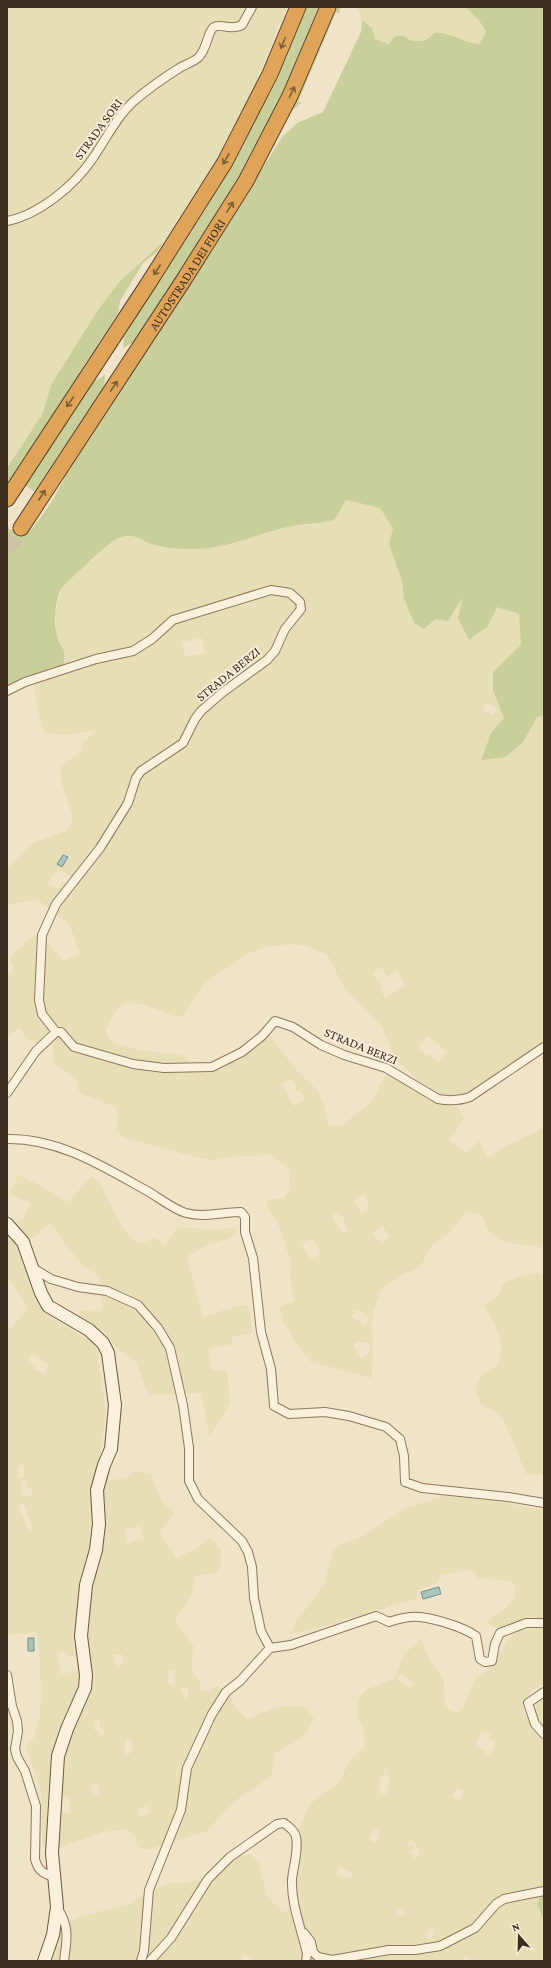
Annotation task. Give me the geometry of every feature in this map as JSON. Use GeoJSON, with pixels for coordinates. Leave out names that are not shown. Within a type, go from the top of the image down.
{"type":"FeatureCollection","features":[{"type":"Feature","properties":{"kind":"highway","name":"AUTOSTRADA DEI FIORI"},"geometry":{"type":"LineString","coordinates":[[7,499],[148,284],[224,162],[270,74],[298,7]]}},
{"type":"Feature","properties":{"kind":"highway","name":"AUTOSTRADA DEI FIORI"},"geometry":{"type":"LineString","coordinates":[[21,528],[246,182],[290,96],[328,7]]}},
{"type":"Feature","properties":{"kind":"main road"},"geometry":{"type":"LineString","coordinates":[[7,1224],[23,1242],[33,1268],[40,1293],[48,1306],[89,1330],[103,1343],[108,1352],[114,1384],[115,1405],[111,1449],[104,1465],[97,1490],[99,1524],[96,1550],[86,1585],[81,1636],[86,1675],[85,1688],[67,1729],[58,1756],[52,1853],[53,1877],[57,1907],[53,1935],[44,1961]]}},
{"type":"Feature","properties":{"kind":"street","name":"STRADA SORI"},"geometry":{"type":"LineString","coordinates":[[7,222],[22,218],[34,212],[60,194],[92,159],[112,128],[133,102],[156,83],[199,57],[207,47],[210,31],[214,26],[220,25],[230,29],[242,25],[252,7]]}},
{"type":"Feature","properties":{"kind":"street","name":"STRADA BERZI"},"geometry":{"type":"LineString","coordinates":[[7,691],[25,682],[76,665],[133,651],[152,640],[173,620],[271,590],[290,593],[300,602],[301,605],[301,609],[285,629],[275,651],[267,660],[223,692],[201,711],[195,719],[184,743],[141,771],[136,778],[128,802],[100,848],[56,904],[42,935],[40,1000],[42,1014],[56,1032],[61,1032],[74,1048],[133,1064],[164,1068],[212,1068],[242,1052],[262,1036],[275,1021],[292,1027],[321,1045],[344,1055],[386,1068],[438,1099],[447,1101],[463,1100],[470,1097],[544,1047]]}},
{"type":"Feature","properties":{"kind":"street"},"geometry":{"type":"LineString","coordinates":[[7,1093],[36,1051],[56,1032]]}},
{"type":"Feature","properties":{"kind":"street"},"geometry":{"type":"LineString","coordinates":[[7,1139],[33,1139],[64,1148],[89,1159],[185,1213],[217,1215],[241,1212],[245,1217],[245,1232],[254,1264],[261,1332],[271,1369],[274,1406],[289,1414],[325,1412],[349,1416],[386,1427],[400,1439],[404,1456],[405,1482],[422,1488],[508,1497],[544,1503]]}},
{"type":"Feature","properties":{"kind":"street"},"geometry":{"type":"LineString","coordinates":[[33,1268],[51,1279],[78,1287],[107,1291],[138,1305],[158,1328],[170,1348],[183,1406],[189,1448],[189,1481],[198,1499],[242,1541],[248,1552],[252,1567],[254,1598],[261,1631],[270,1648]]}},
{"type":"Feature","properties":{"kind":"street"},"geometry":{"type":"LineString","coordinates":[[141,1961],[144,1951],[148,1890],[180,1810],[187,1768],[212,1714],[226,1692],[240,1681],[270,1648],[291,1645],[376,1616],[389,1622],[400,1619],[420,1617],[468,1630],[476,1636],[480,1659],[485,1662],[492,1661],[495,1644],[500,1633],[526,1623],[544,1623]]}},
{"type":"Feature","properties":{"kind":"street"},"geometry":{"type":"LineString","coordinates":[[7,1675],[12,1706],[17,1721],[18,1731],[15,1749],[17,1757],[25,1771],[36,1806],[35,1860],[37,1868],[42,1873],[53,1877]]}},
{"type":"Feature","properties":{"kind":"street"},"geometry":{"type":"LineString","coordinates":[[544,1692],[528,1703],[535,1724],[544,1734]]}},
{"type":"Feature","properties":{"kind":"street"},"geometry":{"type":"LineString","coordinates":[[150,1961],[171,1938],[208,1879],[230,1857],[277,1824],[284,1823],[291,1828],[296,1836],[296,1854],[292,1880],[294,1901],[307,1954],[306,1961]]}},
{"type":"Feature","properties":{"kind":"street"},"geometry":{"type":"LineString","coordinates":[[301,1929],[310,1942],[312,1952],[318,1957],[332,1960],[389,1950],[415,1950],[440,1946],[462,1936],[475,1928],[496,1904],[504,1898],[544,1891]]}},
{"type":"Feature","properties":{"kind":"street"},"geometry":{"type":"LineString","coordinates":[[57,1907],[65,1919],[67,1929],[64,1961]]}},
{"type":"Feature","properties":{"kind":"shaded area"},"geometry":{"type":"Polygon","coordinates":[[[7,7],[287,7],[251,94],[218,156],[164,241],[120,281],[100,307],[51,385],[43,413],[7,468],[7,7]]]}},
{"type":"Feature","properties":{"kind":"shaded area"},"geometry":{"type":"Polygon","coordinates":[[[357,7],[465,7],[479,20],[486,32],[480,44],[472,44],[441,32],[434,33],[430,39],[421,42],[392,39],[390,44],[375,39],[372,28],[362,20],[357,7]]]}},
{"type":"Feature","properties":{"kind":"shaded area"},"geometry":{"type":"Polygon","coordinates":[[[345,500],[380,508],[393,528],[389,544],[402,581],[404,599],[414,623],[428,627],[436,619],[455,611],[460,599],[464,595],[488,626],[497,607],[519,614],[521,645],[493,672],[493,691],[504,718],[491,733],[481,759],[506,757],[523,742],[537,717],[544,716],[544,1042],[475,1089],[457,1096],[441,1095],[424,1085],[396,1059],[381,1025],[343,986],[327,954],[305,946],[290,944],[266,947],[251,952],[206,982],[184,1015],[176,1017],[146,1005],[131,1003],[123,1005],[117,1009],[106,1030],[108,1038],[115,1043],[138,1050],[186,1056],[191,1063],[157,1063],[124,1057],[79,1045],[62,1026],[55,1025],[38,1043],[27,1039],[20,1028],[7,1035],[7,976],[14,969],[9,957],[35,934],[47,942],[64,961],[80,953],[72,931],[65,921],[37,899],[7,905],[7,870],[33,843],[66,831],[72,823],[72,814],[61,782],[61,767],[82,750],[81,744],[98,730],[67,735],[50,734],[45,733],[41,726],[33,681],[61,673],[66,655],[57,635],[55,613],[61,590],[85,564],[92,561],[117,538],[130,536],[142,538],[155,545],[176,548],[202,549],[223,546],[289,527],[318,524],[335,519],[345,500]],[[202,638],[182,642],[185,657],[205,653],[202,638]],[[486,702],[483,710],[493,715],[497,708],[486,702]],[[58,869],[48,883],[58,890],[63,882],[67,883],[71,877],[58,869]],[[382,967],[373,973],[378,980],[380,979],[379,981],[383,989],[381,991],[385,997],[406,986],[397,971],[387,976],[382,967]],[[428,1036],[417,1049],[426,1055],[429,1054],[438,1062],[447,1052],[428,1036]]]}},
{"type":"Feature","properties":{"kind":"shaded area"},"geometry":{"type":"Polygon","coordinates":[[[59,1035],[74,1052],[132,1068],[213,1070],[244,1054],[270,1035],[295,1069],[318,1091],[324,1105],[328,1124],[332,1127],[342,1125],[363,1109],[374,1097],[386,1074],[442,1103],[458,1107],[464,1119],[448,1140],[467,1153],[480,1140],[487,1158],[506,1146],[544,1128],[544,1248],[505,1242],[488,1231],[481,1214],[467,1212],[447,1235],[431,1246],[421,1266],[399,1276],[381,1290],[373,1313],[371,1327],[373,1338],[372,1378],[311,1362],[298,1346],[283,1321],[279,1307],[294,1301],[290,1276],[291,1263],[280,1228],[267,1207],[267,1200],[284,1198],[289,1190],[289,1172],[285,1165],[270,1155],[240,1156],[215,1160],[199,1158],[122,1137],[116,1129],[118,1115],[116,1107],[83,1094],[79,1091],[76,1080],[70,1073],[55,1066],[51,1040],[54,1036],[59,1035]],[[291,1078],[282,1084],[294,1106],[305,1099],[299,1090],[296,1091],[294,1088],[297,1087],[291,1078]],[[363,1194],[354,1199],[362,1213],[369,1208],[367,1205],[369,1204],[363,1194]],[[337,1212],[332,1216],[343,1234],[348,1230],[343,1222],[345,1221],[340,1213],[339,1214],[337,1212]],[[382,1226],[373,1233],[381,1244],[390,1237],[382,1226]],[[313,1238],[302,1243],[310,1259],[321,1254],[313,1238]],[[356,1309],[352,1317],[365,1325],[369,1317],[356,1309]],[[355,1341],[354,1348],[357,1350],[355,1356],[365,1358],[366,1354],[368,1355],[370,1344],[355,1341]]]}},
{"type":"Feature","properties":{"kind":"shaded area"},"geometry":{"type":"Polygon","coordinates":[[[19,1174],[68,1202],[92,1176],[100,1184],[121,1225],[134,1240],[142,1243],[155,1238],[164,1245],[178,1227],[218,1230],[236,1227],[236,1233],[227,1239],[207,1245],[187,1256],[203,1317],[240,1305],[248,1306],[251,1319],[252,1334],[232,1336],[232,1344],[209,1349],[211,1370],[227,1370],[230,1403],[210,1437],[201,1393],[148,1395],[136,1362],[115,1346],[103,1331],[78,1317],[81,1310],[99,1312],[103,1308],[100,1276],[83,1267],[50,1223],[21,1249],[38,1300],[49,1316],[97,1346],[106,1413],[99,1460],[110,1480],[127,1478],[133,1471],[151,1473],[162,1502],[175,1513],[159,1532],[177,1558],[199,1547],[210,1537],[221,1550],[221,1566],[216,1573],[196,1576],[192,1594],[175,1620],[194,1647],[191,1662],[193,1674],[200,1682],[201,1691],[208,1691],[217,1686],[230,1694],[234,1705],[247,1719],[277,1707],[290,1706],[305,1707],[314,1718],[304,1736],[275,1753],[273,1769],[270,1777],[232,1803],[207,1831],[147,1850],[137,1847],[135,1837],[127,1829],[103,1832],[53,1850],[44,1845],[42,1838],[41,1790],[26,1748],[34,1737],[40,1715],[41,1692],[39,1646],[36,1632],[7,1635],[7,1326],[11,1329],[28,1307],[7,1276],[7,1224],[23,1219],[31,1203],[9,1194],[19,1174]],[[32,1355],[28,1362],[35,1366],[33,1369],[44,1374],[49,1364],[32,1355]],[[24,1464],[18,1466],[19,1478],[25,1477],[24,1464]],[[21,1481],[22,1495],[32,1496],[33,1488],[27,1488],[26,1481],[21,1481]],[[24,1503],[18,1505],[29,1531],[33,1530],[24,1503]],[[140,1526],[125,1530],[128,1543],[133,1542],[133,1540],[144,1539],[140,1526]],[[68,1651],[57,1653],[61,1674],[78,1671],[75,1657],[69,1657],[68,1651]],[[122,1654],[113,1655],[116,1668],[121,1667],[121,1663],[124,1663],[122,1654]],[[168,1671],[168,1684],[175,1685],[174,1671],[168,1671]],[[181,1688],[181,1694],[184,1694],[184,1699],[188,1699],[188,1688],[181,1688]],[[96,1721],[94,1730],[99,1731],[99,1736],[103,1736],[104,1729],[100,1729],[100,1721],[96,1721]],[[131,1739],[125,1740],[125,1757],[127,1757],[133,1748],[131,1739]],[[92,1785],[93,1796],[99,1796],[99,1785],[92,1785]],[[68,1796],[61,1797],[63,1813],[70,1813],[70,1799],[68,1796]],[[147,1806],[137,1810],[140,1817],[150,1813],[147,1806]]]}},
{"type":"Feature","properties":{"kind":"shaded area"},"geometry":{"type":"Polygon","coordinates":[[[535,1273],[544,1275],[544,1475],[526,1474],[504,1420],[496,1412],[481,1404],[475,1388],[483,1373],[497,1366],[501,1351],[499,1336],[493,1320],[484,1306],[498,1296],[503,1284],[517,1277],[535,1273]]]}},
{"type":"Feature","properties":{"kind":"shaded area"},"geometry":{"type":"Polygon","coordinates":[[[445,1496],[490,1500],[544,1510],[544,1587],[542,1593],[544,1595],[544,1617],[497,1628],[488,1623],[496,1614],[504,1610],[514,1598],[516,1587],[510,1581],[477,1578],[475,1571],[468,1570],[440,1575],[438,1582],[418,1590],[417,1598],[412,1600],[314,1629],[290,1634],[296,1622],[324,1585],[332,1554],[338,1545],[362,1537],[405,1508],[445,1496]]]}},
{"type":"Feature","properties":{"kind":"shaded area"},"geometry":{"type":"Polygon","coordinates":[[[539,1627],[544,1628],[544,1683],[531,1691],[523,1705],[525,1715],[544,1742],[544,1894],[541,1896],[537,1904],[544,1921],[544,1961],[473,1961],[466,1955],[463,1958],[464,1961],[253,1961],[246,1954],[241,1958],[243,1961],[44,1961],[54,1934],[61,1927],[79,1917],[133,1903],[147,1892],[170,1883],[186,1883],[203,1878],[220,1867],[227,1859],[251,1854],[260,1865],[266,1895],[283,1913],[298,1903],[296,1887],[297,1860],[301,1852],[297,1833],[310,1804],[339,1782],[351,1758],[365,1747],[364,1731],[358,1717],[358,1699],[366,1690],[395,1678],[403,1655],[416,1644],[420,1637],[428,1656],[444,1681],[445,1705],[449,1710],[457,1712],[463,1708],[475,1678],[488,1670],[510,1638],[516,1632],[539,1627]],[[401,1674],[397,1678],[410,1688],[413,1684],[401,1674]],[[482,1731],[475,1746],[484,1750],[486,1749],[485,1754],[490,1756],[496,1742],[489,1739],[491,1734],[482,1731]],[[384,1767],[385,1775],[381,1775],[379,1793],[388,1794],[389,1775],[387,1775],[386,1767],[384,1767]],[[456,1788],[452,1797],[459,1800],[464,1791],[456,1788]],[[373,1827],[372,1834],[370,1833],[369,1841],[376,1843],[380,1828],[373,1827]],[[412,1841],[408,1843],[409,1846],[413,1845],[415,1849],[410,1851],[414,1859],[420,1855],[416,1844],[412,1841]],[[339,1867],[336,1874],[352,1879],[353,1873],[339,1867]],[[396,1909],[396,1916],[405,1916],[405,1909],[396,1909]],[[429,1928],[426,1939],[432,1940],[434,1930],[429,1928]]]}},
{"type":"Feature","properties":{"kind":"shaded area"},"geometry":{"type":"Polygon","coordinates":[[[544,1696],[544,1726],[536,1717],[535,1704],[544,1696]]]}},
{"type":"Feature","properties":{"kind":"green space"},"geometry":{"type":"Polygon","coordinates":[[[303,7],[321,7],[290,82],[251,160],[137,340],[123,348],[124,331],[303,7]]]}},
{"type":"Feature","properties":{"kind":"green space"},"geometry":{"type":"Polygon","coordinates":[[[334,7],[341,7],[339,13],[336,12],[298,102],[301,103],[292,111],[290,110],[334,7]]]}},
{"type":"Feature","properties":{"kind":"green space"},"geometry":{"type":"Polygon","coordinates":[[[465,7],[544,7],[544,716],[537,717],[523,742],[506,757],[481,760],[491,733],[504,718],[493,691],[493,672],[521,645],[519,614],[497,607],[488,626],[469,640],[458,618],[463,597],[448,621],[436,619],[424,629],[414,623],[404,599],[402,581],[389,544],[393,528],[380,508],[346,500],[335,519],[288,527],[240,541],[204,549],[164,547],[130,536],[118,538],[69,580],[60,591],[56,607],[55,624],[65,655],[63,666],[7,688],[7,528],[26,535],[41,518],[64,480],[73,460],[282,137],[297,123],[323,112],[361,32],[362,20],[372,28],[375,39],[389,44],[395,36],[405,36],[409,40],[420,41],[426,40],[434,33],[440,33],[468,42],[480,44],[486,32],[479,20],[465,7]]]}},
{"type":"Feature","properties":{"kind":"green space"},"geometry":{"type":"Polygon","coordinates":[[[164,241],[157,252],[143,263],[120,301],[118,313],[79,373],[76,385],[7,485],[7,468],[43,413],[51,385],[100,307],[120,281],[164,241]]]}},
{"type":"Feature","properties":{"kind":"green space"},"geometry":{"type":"Polygon","coordinates":[[[105,375],[104,392],[38,494],[23,484],[90,383],[105,375]]]}},
{"type":"Feature","properties":{"kind":"green space"},"geometry":{"type":"Polygon","coordinates":[[[544,1894],[544,1921],[537,1904],[541,1896],[544,1894]]]}},
{"type":"Feature","properties":{"kind":"water"},"geometry":{"type":"Polygon","coordinates":[[[63,855],[68,857],[62,867],[57,864],[63,855]]]}},
{"type":"Feature","properties":{"kind":"water"},"geometry":{"type":"Polygon","coordinates":[[[439,1587],[441,1594],[423,1599],[421,1592],[439,1587]]]}},
{"type":"Feature","properties":{"kind":"water"},"geometry":{"type":"Polygon","coordinates":[[[28,1638],[34,1638],[34,1651],[28,1651],[28,1638]]]}},
{"type":"Feature","properties":{"kind":"tunnel"},"geometry":{"type":"LineString","coordinates":[[7,550],[21,528]]}}]}
